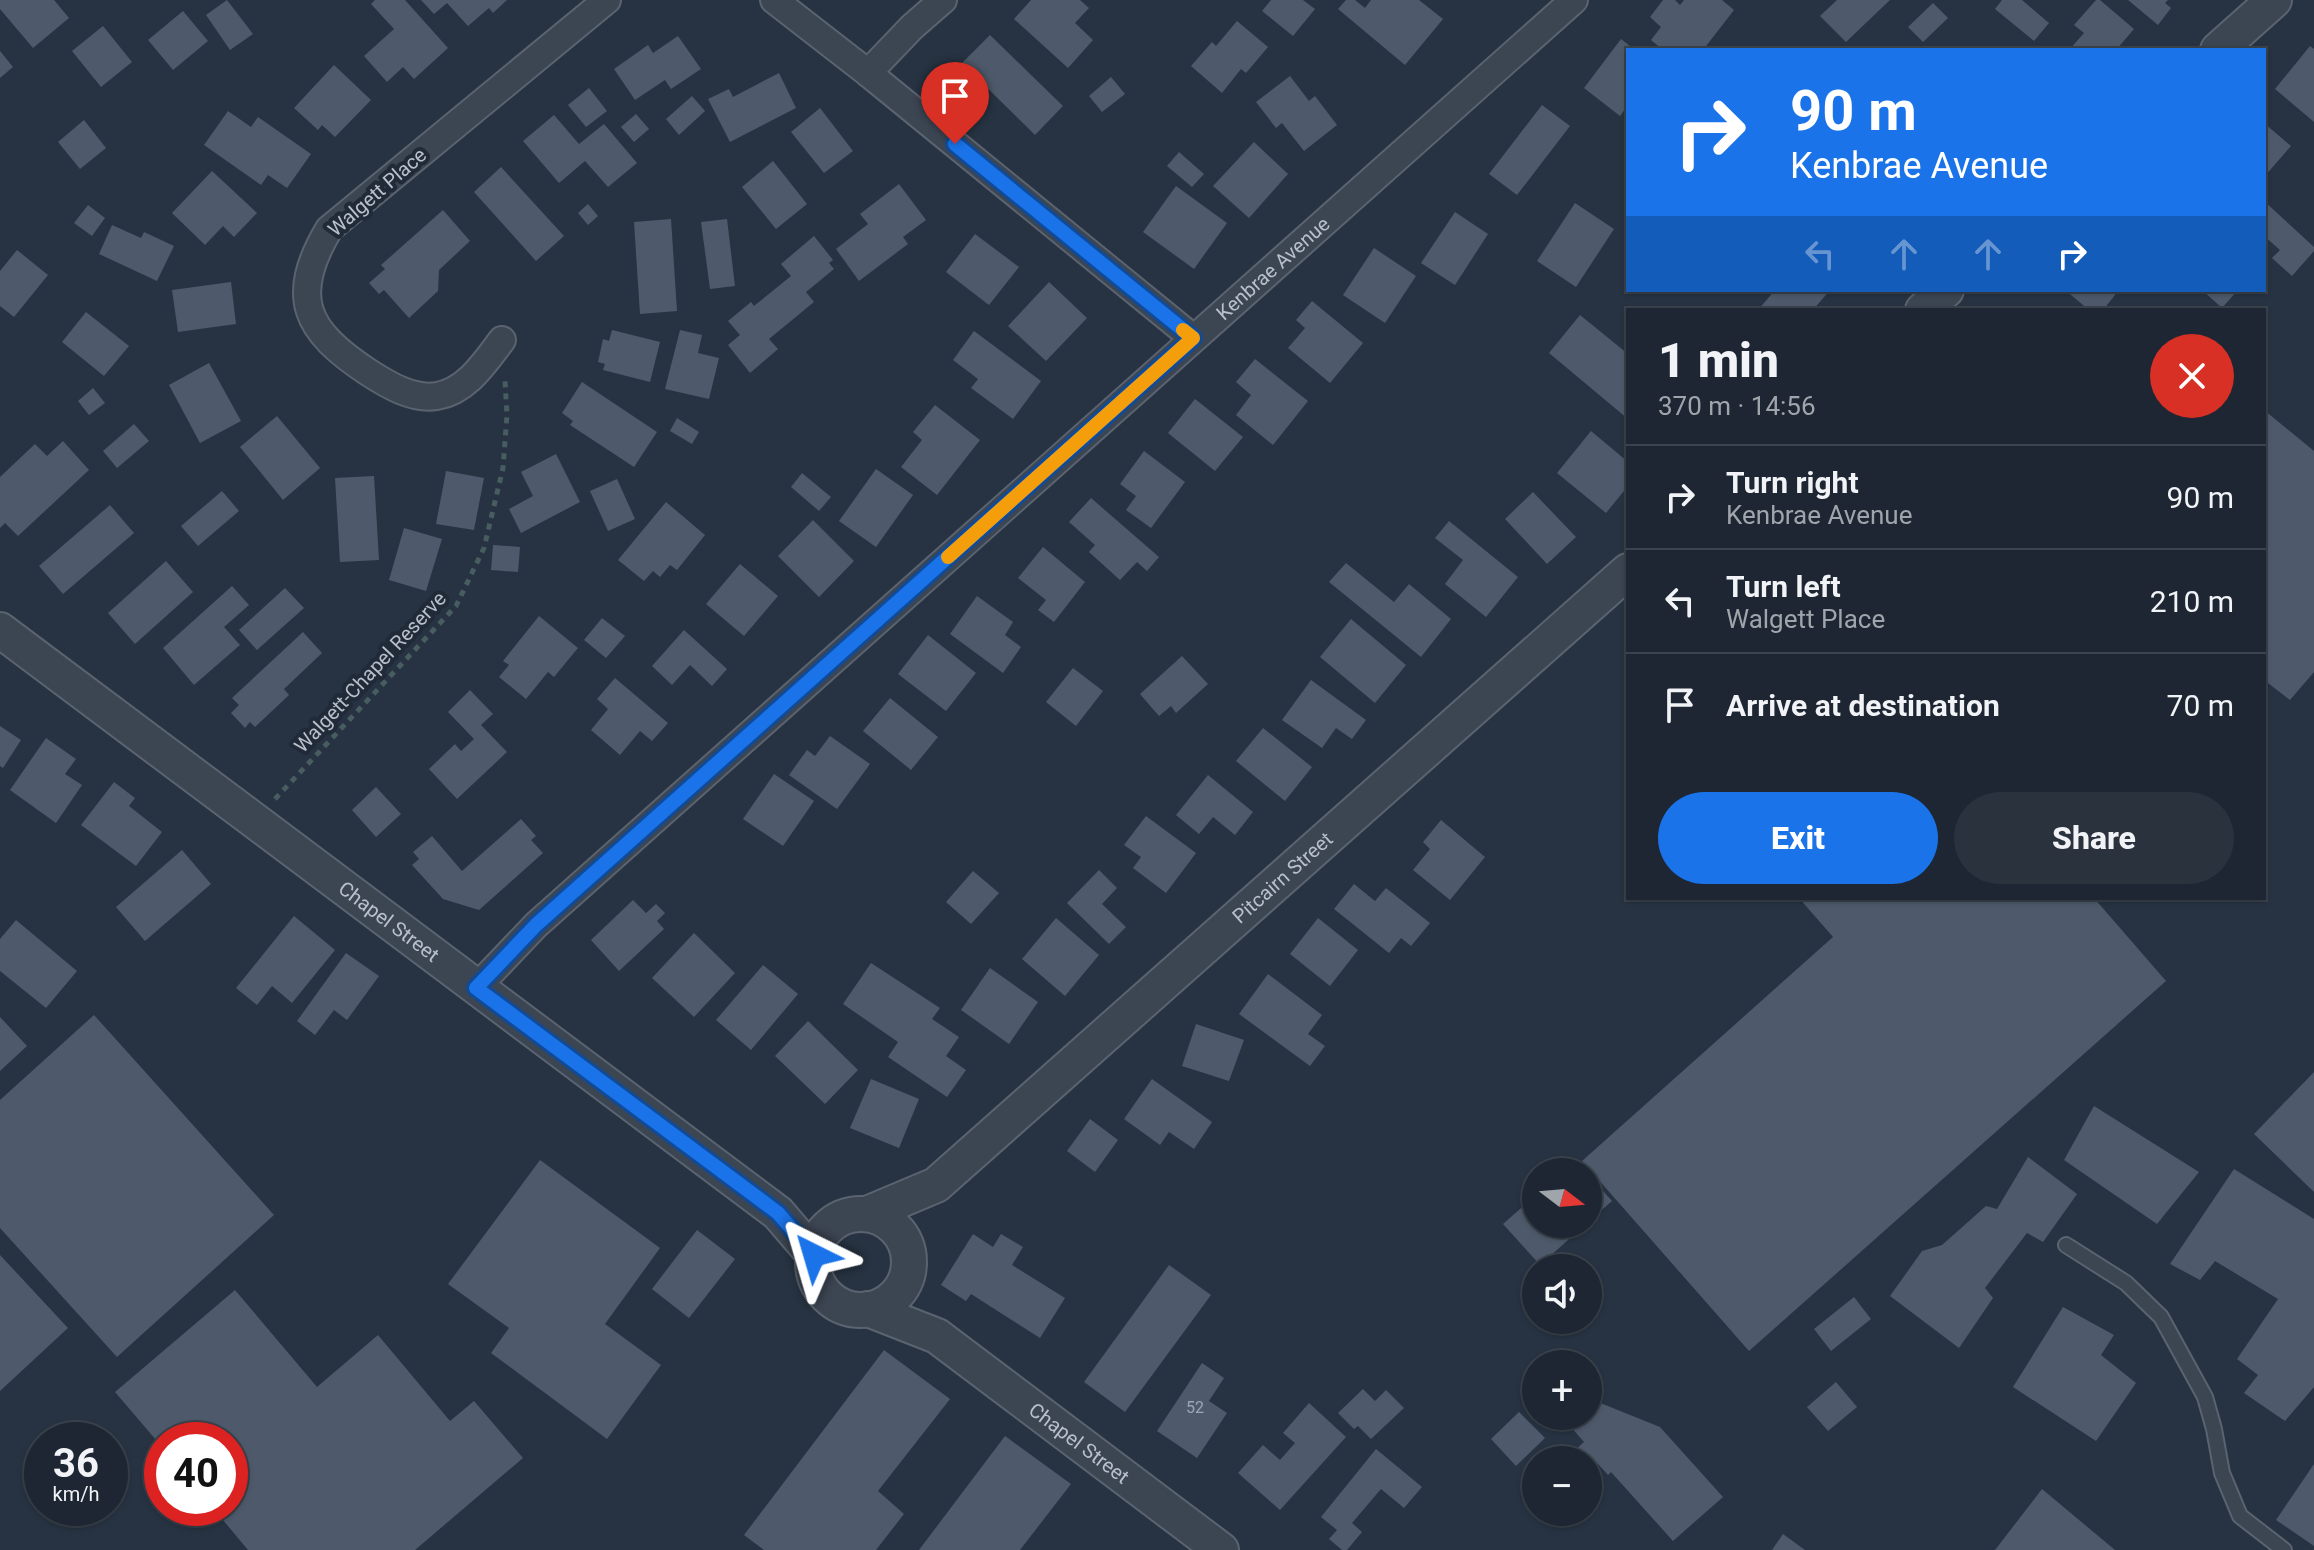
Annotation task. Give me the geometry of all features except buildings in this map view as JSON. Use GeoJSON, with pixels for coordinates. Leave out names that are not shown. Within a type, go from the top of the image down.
{"type":"FeatureCollection","features":[{"type":"Feature","properties":{"kind":"street","name":"Walgett Place"},"geometry":{"type":"LineString","coordinates":[[502,340],[480,369],[453,390],[439,396],[422,396],[402,390],[381,381],[340,354],[322,337],[312,318],[307,298],[309,274],[317,249],[329,229],[607,0]]}},
{"type":"Feature","properties":{"kind":"street"},"geometry":{"type":"LineString","coordinates":[[774,0],[1193,338]]}},
{"type":"Feature","properties":{"kind":"street"},"geometry":{"type":"LineString","coordinates":[[868,73],[943,0]]}},
{"type":"Feature","properties":{"kind":"street","name":"Kenbrae Avenue"},"geometry":{"type":"LineString","coordinates":[[476,988],[536,925],[1574,0]]}},
{"type":"Feature","properties":{"kind":"street"},"geometry":{"type":"LineString","coordinates":[[2220,48],[2274,0]]}},
{"type":"Feature","properties":{"kind":"street"},"geometry":{"type":"LineString","coordinates":[[1925,308],[1944,292]]}},
{"type":"Feature","properties":{"kind":"street","name":"Pitcairn Street"},"geometry":{"type":"LineString","coordinates":[[853,1216],[936,1185],[1626,573]]}},
{"type":"Feature","properties":{"kind":"street","name":"Chapel Street"},"geometry":{"type":"LineString","coordinates":[[0,630],[778,1213],[814,1255]]}},
{"type":"Feature","properties":{"kind":"street","name":"Pitcairn Street"},"geometry":{"type":"LineString","coordinates":[[909,1262],[936,1185]]}},
{"type":"Feature","properties":{"kind":"street"},"geometry":{"type":"LineString","coordinates":[[778,1213],[882,1218],[895,1227],[904,1239],[909,1262],[937,1336]]}},
{"type":"Feature","properties":{"kind":"street"},"geometry":{"type":"LineString","coordinates":[[853,1216],[827,1228],[814,1255],[818,1284],[827,1296],[839,1305],[853,1309],[883,1305],[904,1284],[909,1262]]}},
{"type":"Feature","properties":{"kind":"street","name":"Chapel Street"},"geometry":{"type":"LineString","coordinates":[[868,1309],[937,1336],[1221,1550]]}},
{"type":"Feature","properties":{"kind":"lane"},"geometry":{"type":"LineString","coordinates":[[2066,1245],[2126,1283],[2161,1317],[2205,1397],[2222,1473],[2240,1516],[2284,1550]]}},
{"type":"Feature","properties":{"kind":"path","name":"Walgett-Chapel Reserve"},"geometry":{"type":"LineString","coordinates":[[254,822],[456,606],[484,548],[503,468],[507,415],[502,340]]}},
{"type":"Feature","properties":{"kind":"slow traffic"},"geometry":{"type":"LineString","coordinates":[[948,557],[1193,338],[1183,330]]}},
{"type":"Feature","properties":{"kind":"route"},"geometry":{"type":"LineString","coordinates":[[814,1255],[778,1213],[476,988],[536,925],[1193,338],[955,144]]}}]}
